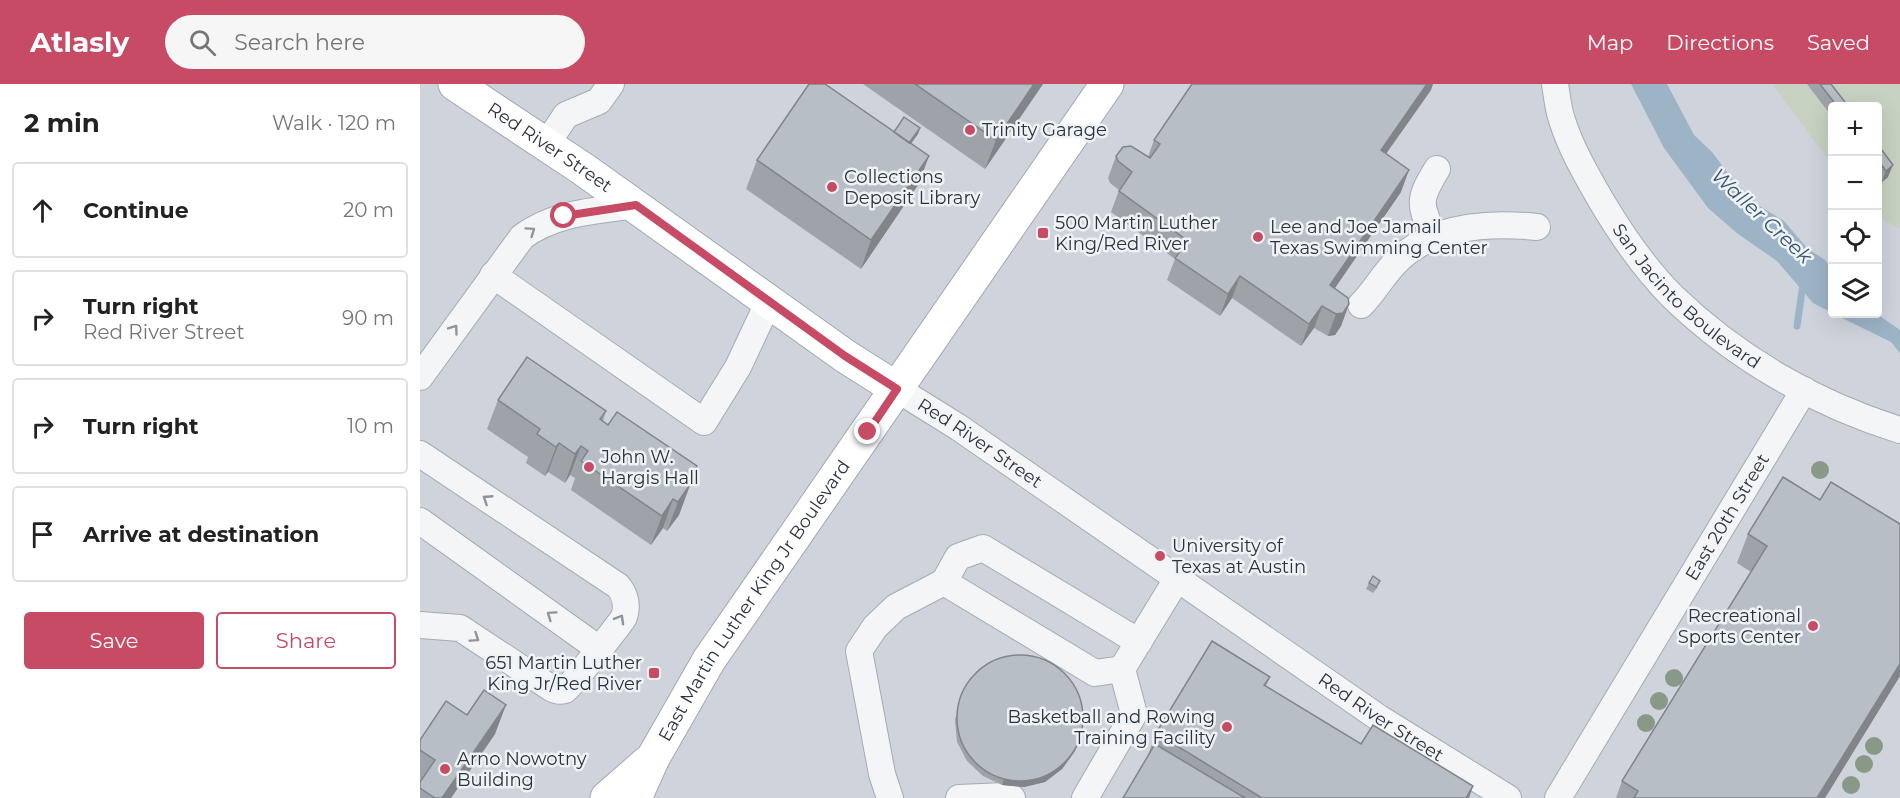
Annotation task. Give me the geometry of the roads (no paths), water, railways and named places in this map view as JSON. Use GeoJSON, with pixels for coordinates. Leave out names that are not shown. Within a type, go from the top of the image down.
{"type":"FeatureCollection","features":[{"type":"Feature","properties":{"kind":"main road","name":"Red River Street"},"geometry":{"type":"LineString","coordinates":[[455,84],[636,205],[845,356],[897,389]]}},
{"type":"Feature","properties":{"kind":"main road","name":"East Martin Luther King Jr Boulevard"},"geometry":{"type":"LineString","coordinates":[[635,798],[652,758],[709,660],[1107,84]]}},
{"type":"Feature","properties":{"kind":"main road"},"geometry":{"type":"LineString","coordinates":[[607,798],[652,758]]}},
{"type":"Feature","properties":{"kind":"street"},"geometry":{"type":"LineString","coordinates":[[546,145],[566,115],[599,101],[611,84]]}},
{"type":"Feature","properties":{"kind":"street"},"geometry":{"type":"LineString","coordinates":[[1546,84],[1562,119]]}},
{"type":"Feature","properties":{"kind":"street","name":"San Jacinto Boulevard"},"geometry":{"type":"LineString","coordinates":[[1555,84],[1562,119],[1583,170],[1615,222],[1672,296],[1748,357],[1804,390],[1843,410],[1900,430]]}},
{"type":"Feature","properties":{"kind":"street"},"geometry":{"type":"LineString","coordinates":[[1434,236],[1422,205],[1425,189],[1437,169]]}},
{"type":"Feature","properties":{"kind":"street"},"geometry":{"type":"LineString","coordinates":[[420,377],[522,237],[535,228],[564,216],[636,205]]}},
{"type":"Feature","properties":{"kind":"street"},"geometry":{"type":"LineString","coordinates":[[1361,305],[1405,253],[1434,236],[1475,227],[1512,225],[1537,227]]}},
{"type":"Feature","properties":{"kind":"street"},"geometry":{"type":"LineString","coordinates":[[493,275],[704,422],[738,367],[769,301]]}},
{"type":"Feature","properties":{"kind":"street","name":"Red River Street"},"geometry":{"type":"LineString","coordinates":[[897,389],[958,427],[1379,718],[1508,798]]}},
{"type":"Feature","properties":{"kind":"street","name":"East 20th Street"},"geometry":{"type":"LineString","coordinates":[[1558,798],[1804,390]]}},
{"type":"Feature","properties":{"kind":"street"},"geometry":{"type":"LineString","coordinates":[[420,454],[618,586],[623,591],[626,603],[624,616],[566,689],[559,691],[460,628],[420,625]]}},
{"type":"Feature","properties":{"kind":"street"},"geometry":{"type":"LineString","coordinates":[[420,521],[599,648]]}},
{"type":"Feature","properties":{"kind":"street"},"geometry":{"type":"LineString","coordinates":[[890,798],[882,774],[859,651],[875,627],[896,606],[944,582],[958,557],[983,548],[1139,642]]}},
{"type":"Feature","properties":{"kind":"street"},"geometry":{"type":"LineString","coordinates":[[1084,798],[1134,714],[1122,669],[1177,579]]}},
{"type":"Feature","properties":{"kind":"street"},"geometry":{"type":"LineString","coordinates":[[944,582],[1095,673],[1122,669]]}},
{"type":"Feature","properties":{"kind":"street"},"geometry":{"type":"LineString","coordinates":[[959,798],[1005,796],[1012,798]]}},
{"type":"Feature","properties":{"kind":"water","name":"Waller Creek"},"geometry":{"type":"Polygon","coordinates":[[[1631,84],[1667,84],[1694,135],[1712,152],[1733,180],[1758,205],[1784,221],[1807,248],[1825,260],[1828,264],[1828,311],[1813,303],[1777,261],[1738,234],[1708,208],[1664,148],[1631,84]]]}},
{"type":"Feature","properties":{"kind":"water"},"geometry":{"type":"Polygon","coordinates":[[[1882,317],[1900,330],[1900,353],[1891,342],[1842,318],[1882,317]]]}},
{"type":"Feature","properties":{"kind":"waterway"},"geometry":{"type":"LineString","coordinates":[[1797,326],[1803,284]]}},
{"type":"Feature","properties":{"kind":"place","name":"Trinity Garage"},"geometry":{"type":"Point","coordinates":[970,130]}},
{"type":"Feature","properties":{"kind":"place","name":"Collections Deposit Library"},"geometry":{"type":"Point","coordinates":[832,187]}},
{"type":"Feature","properties":{"kind":"place","name":"500 Martin Luther King/Red River"},"geometry":{"type":"Point","coordinates":[1043,233]}},
{"type":"Feature","properties":{"kind":"place","name":"Lee and Joe Jamail Texas Swimming Center"},"geometry":{"type":"Point","coordinates":[1258,237]}},
{"type":"Feature","properties":{"kind":"place","name":"John W. Hargis Hall"},"geometry":{"type":"Point","coordinates":[589,467]}},
{"type":"Feature","properties":{"kind":"place","name":"University of Texas at Austin"},"geometry":{"type":"Point","coordinates":[1160,556]}},
{"type":"Feature","properties":{"kind":"place","name":"Recreational Sports Center"},"geometry":{"type":"Point","coordinates":[1813,626]}},
{"type":"Feature","properties":{"kind":"place","name":"651 Martin Luther King Jr/Red River"},"geometry":{"type":"Point","coordinates":[654,673]}},
{"type":"Feature","properties":{"kind":"place","name":"Basketball and Rowing Training Facility"},"geometry":{"type":"Point","coordinates":[1227,727]}},
{"type":"Feature","properties":{"kind":"place","name":"Arno Nowotny Building"},"geometry":{"type":"Point","coordinates":[445,769]}}]}
